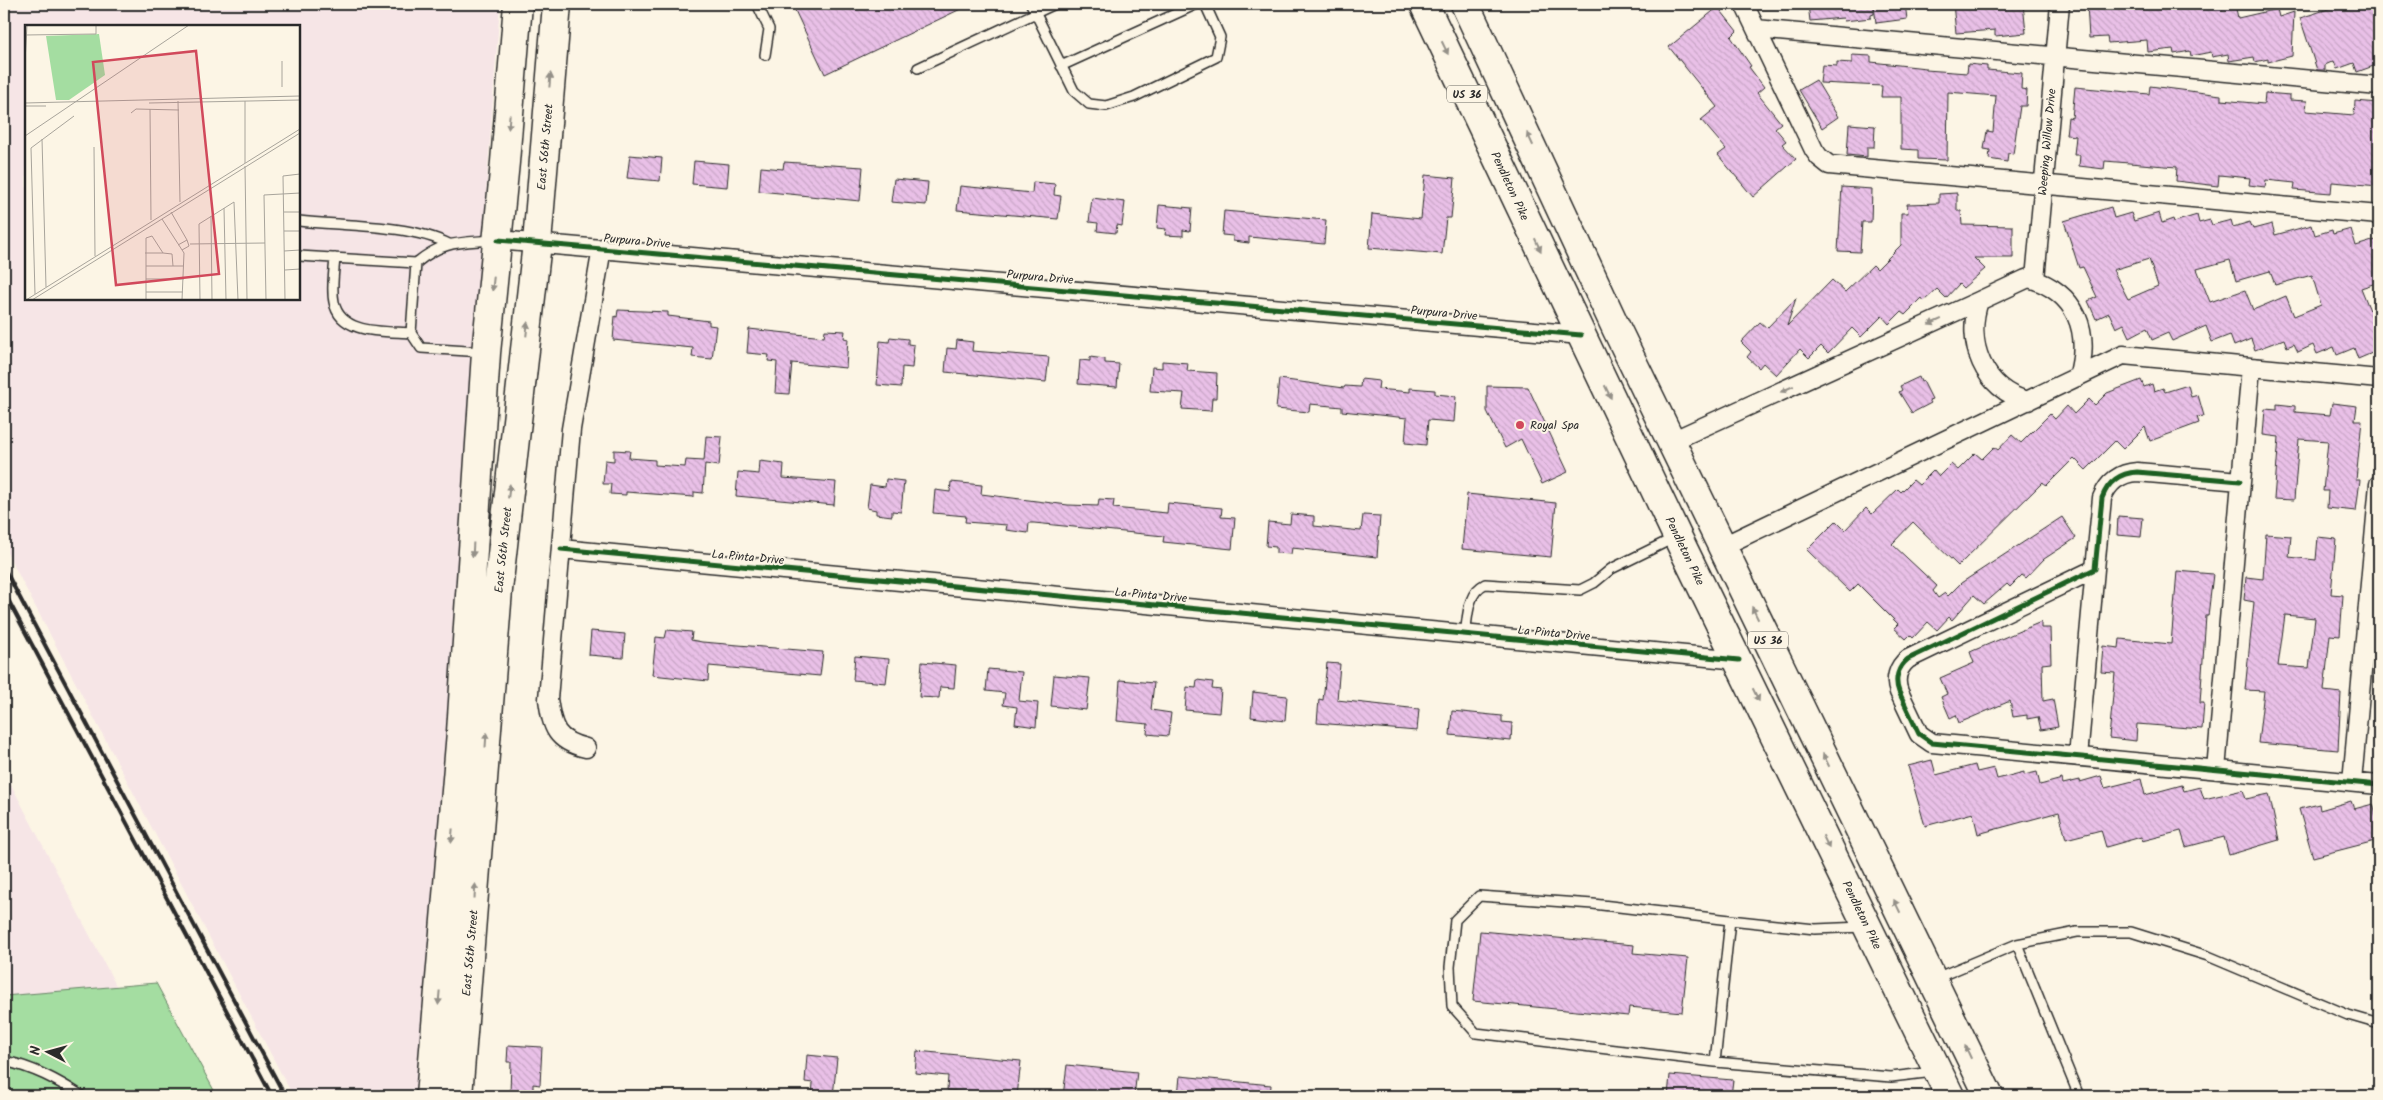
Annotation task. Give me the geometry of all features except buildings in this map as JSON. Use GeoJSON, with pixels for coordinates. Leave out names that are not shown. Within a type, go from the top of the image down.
{"type":"FeatureCollection","features":[{"type":"Feature","properties":{"kind":"main road"},"geometry":{"type":"LineString","coordinates":[[430,1096],[462,712],[486,353],[498,240],[518,4]]}},
{"type":"Feature","properties":{"kind":"main road","name":"East 56th Street"},"geometry":{"type":"LineString","coordinates":[[458,1096],[498,590],[537,243],[557,4]]}},
{"type":"Feature","properties":{"kind":"main road","name":"Pendleton Pike"},"geometry":{"type":"LineString","coordinates":[[1424,4],[1677,536],[1950,1096]]}},
{"type":"Feature","properties":{"kind":"main road","name":"US 36"},"geometry":{"type":"LineString","coordinates":[[1466,4],[1672,442],[1989,1096]]}},
{"type":"Feature","properties":{"kind":"street"},"geometry":{"type":"LineString","coordinates":[[1744,4],[1814,150],[1827,163],[1840,167],[2379,215]]}},
{"type":"Feature","properties":{"kind":"street","name":"Weeping Willow Drive"},"geometry":{"type":"LineString","coordinates":[[2035,280],[2060,4]]}},
{"type":"Feature","properties":{"kind":"street"},"geometry":{"type":"LineString","coordinates":[[1756,29],[2379,86]]}},
{"type":"Feature","properties":{"kind":"street","name":"Purpura Drive"},"geometry":{"type":"LineString","coordinates":[[498,240],[1581,335]]}},
{"type":"Feature","properties":{"kind":"street"},"geometry":{"type":"LineString","coordinates":[[586,748],[573,745],[556,733],[552,724],[548,699],[576,394],[602,248]]}},
{"type":"Feature","properties":{"kind":"street"},"geometry":{"type":"LineString","coordinates":[[1672,442],[2029,278],[2058,292],[2066,300],[2079,320],[2084,346],[2082,367],[2078,377]]}},
{"type":"Feature","properties":{"kind":"street"},"geometry":{"type":"LineString","coordinates":[[1980,302],[1976,311],[1973,332],[1981,363],[1987,374],[2000,387],[2014,396],[2028,401]]}},
{"type":"Feature","properties":{"kind":"street"},"geometry":{"type":"LineString","coordinates":[[1723,546],[2123,355],[2379,379]]}},
{"type":"Feature","properties":{"kind":"street"},"geometry":{"type":"LineString","coordinates":[[2216,770],[2251,367]]}},
{"type":"Feature","properties":{"kind":"street"},"geometry":{"type":"LineString","coordinates":[[2078,757],[2102,498],[2106,489],[2114,479],[2127,473],[2137,472],[2240,481]]}},
{"type":"Feature","properties":{"kind":"street"},"geometry":{"type":"LineString","coordinates":[[2352,782],[2379,484]]}},
{"type":"Feature","properties":{"kind":"street","name":"La Pinta Drive"},"geometry":{"type":"LineString","coordinates":[[561,549],[1739,660]]}},
{"type":"Feature","properties":{"kind":"street"},"geometry":{"type":"LineString","coordinates":[[2095,569],[1908,660],[1900,667],[1896,686],[1919,734],[1930,742],[2379,785]]}},
{"type":"Feature","properties":{"kind":"lane"},"geometry":{"type":"LineString","coordinates":[[757,4],[769,29],[765,55]]}},
{"type":"Feature","properties":{"kind":"lane"},"geometry":{"type":"LineString","coordinates":[[1031,4],[1074,91],[1089,104],[1106,106],[1134,97],[1216,57],[1220,37],[1205,4]]}},
{"type":"Feature","properties":{"kind":"lane"},"geometry":{"type":"LineString","coordinates":[[918,68],[1055,4]]}},
{"type":"Feature","properties":{"kind":"lane"},"geometry":{"type":"LineString","coordinates":[[1061,66],[1197,4]]}},
{"type":"Feature","properties":{"kind":"lane"},"geometry":{"type":"LineString","coordinates":[[300,221],[407,231],[432,236],[449,244]]}},
{"type":"Feature","properties":{"kind":"lane"},"geometry":{"type":"LineString","coordinates":[[300,256],[416,263],[432,250],[449,244],[498,240]]}},
{"type":"Feature","properties":{"kind":"lane"},"geometry":{"type":"LineString","coordinates":[[335,258],[334,302],[339,315],[360,329],[411,333]]}},
{"type":"Feature","properties":{"kind":"lane"},"geometry":{"type":"LineString","coordinates":[[416,263],[411,333],[422,348],[486,353]]}},
{"type":"Feature","properties":{"kind":"lane"},"geometry":{"type":"LineString","coordinates":[[1465,635],[1472,595],[1476,588],[1485,584],[1580,590],[1594,583],[1611,569],[1677,536]]}},
{"type":"Feature","properties":{"kind":"lane"},"geometry":{"type":"LineString","coordinates":[[1868,927],[1815,929],[1593,904],[1480,896],[1455,920],[1450,967],[1452,1006],[1476,1033],[1715,1062],[1891,1077],[1937,1072]]}},
{"type":"Feature","properties":{"kind":"lane"},"geometry":{"type":"LineString","coordinates":[[1715,1062],[1730,920]]}},
{"type":"Feature","properties":{"kind":"lane"},"geometry":{"type":"LineString","coordinates":[[1933,980],[2017,944],[2077,932],[2130,932],[2208,956],[2348,1015],[2379,1024]]}},
{"type":"Feature","properties":{"kind":"lane"},"geometry":{"type":"LineString","coordinates":[[2017,944],[2079,1096]]}},
{"type":"Feature","properties":{"kind":"lane"},"geometry":{"type":"LineString","coordinates":[[4,1061],[21,1065],[57,1080],[82,1096]]}},
{"type":"Feature","properties":{"kind":"shaded area"},"geometry":{"type":"Polygon","coordinates":[[[4,4],[500,4],[420,1096],[293,1096],[4,547],[4,4]]]}},
{"type":"Feature","properties":{"kind":"shaded area"},"geometry":{"type":"Polygon","coordinates":[[[4,771],[134,1020],[4,1019],[4,771]]]}},
{"type":"Feature","properties":{"kind":"green space"},"geometry":{"type":"Polygon","coordinates":[[[156,983],[217,1096],[4,1096],[4,996],[156,983]]]}},
{"type":"Feature","properties":{"kind":"railway"},"geometry":{"type":"LineString","coordinates":[[4,568],[285,1096]]}},
{"type":"Feature","properties":{"kind":"railway"},"geometry":{"type":"LineString","coordinates":[[4,592],[272,1096]]}},
{"type":"Feature","properties":{"kind":"cycle path"},"geometry":{"type":"LineString","coordinates":[[498,240],[1581,335]]}},
{"type":"Feature","properties":{"kind":"cycle path"},"geometry":{"type":"LineString","coordinates":[[2240,481],[2137,472],[2125,474],[2115,479],[2102,498],[2095,569],[1908,659],[1898,674],[1899,692],[1919,734],[1932,743],[2379,785]]}},
{"type":"Feature","properties":{"kind":"cycle path"},"geometry":{"type":"LineString","coordinates":[[561,549],[1739,660]]}},
{"type":"Feature","properties":{"kind":"place","name":"Royal Spa"},"geometry":{"type":"Point","coordinates":[1520,425]}}]}
